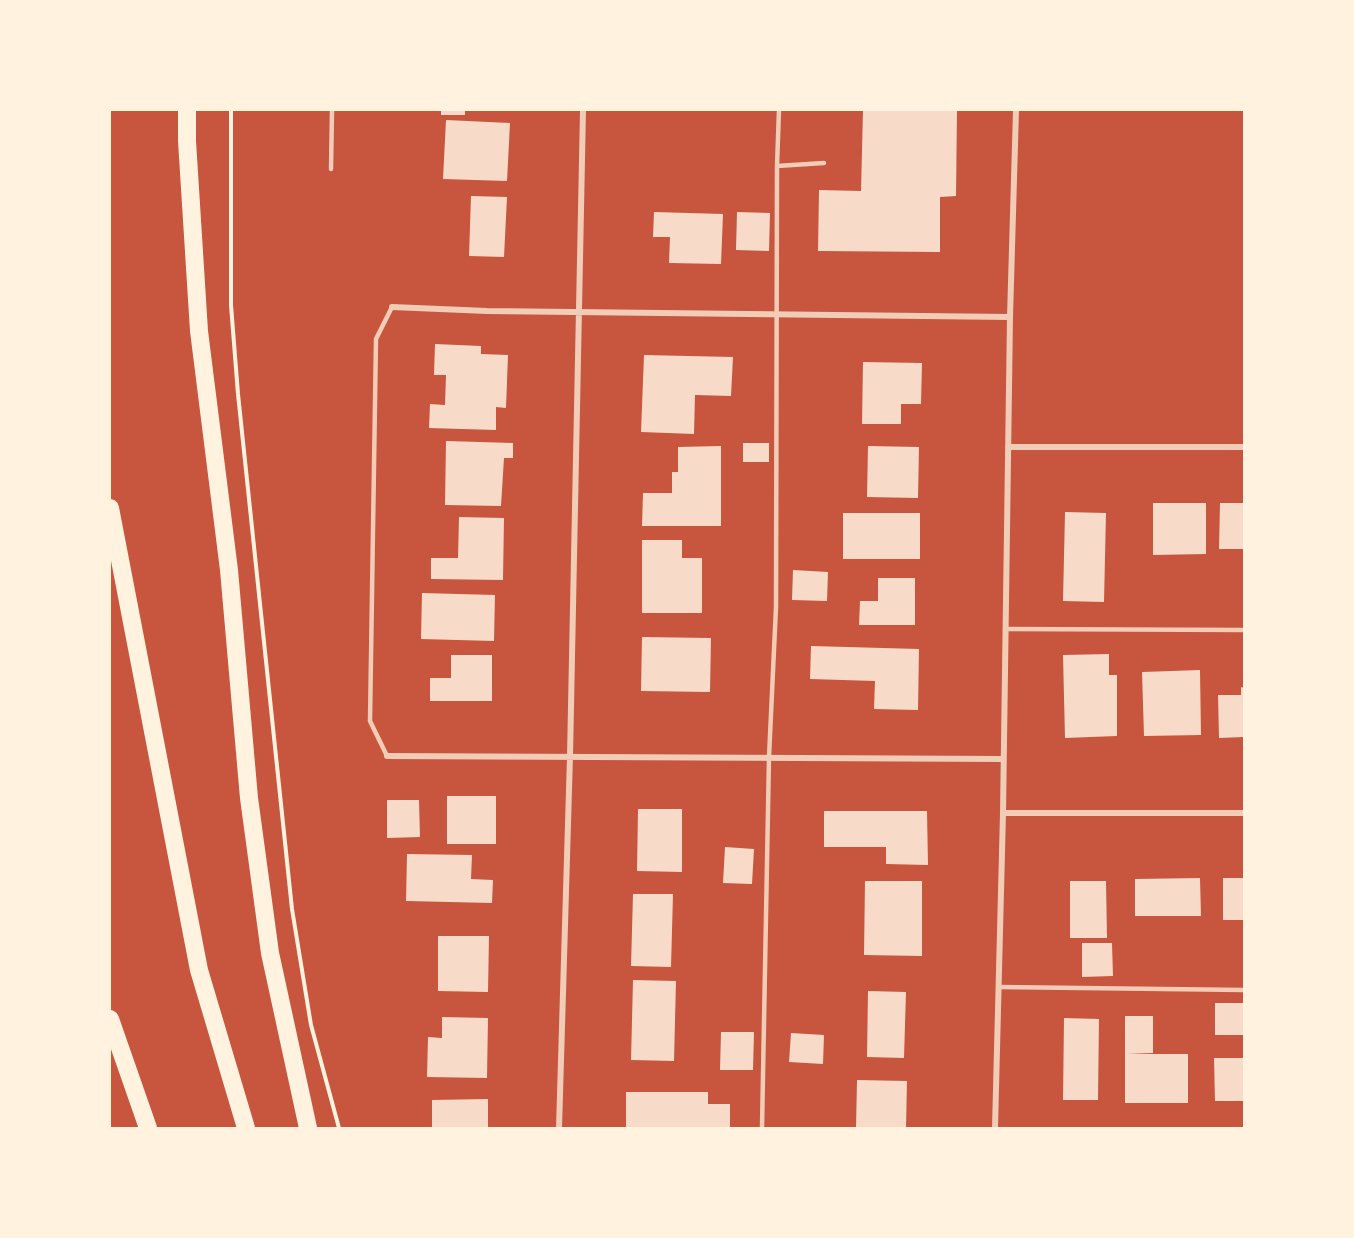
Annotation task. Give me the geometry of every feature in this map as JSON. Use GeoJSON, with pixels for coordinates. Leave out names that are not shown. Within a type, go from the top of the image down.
{"type":"FeatureCollection","features":[{"type":"Feature","properties":{"kind":"highway"},"geometry":{"type":"LineString","coordinates":[[187,110],[199,331],[228,570],[249,798],[270,953],[308,1128]]}},
{"type":"Feature","properties":{"kind":"highway"},"geometry":{"type":"LineString","coordinates":[[110,508],[199,970],[246,1128]]}},
{"type":"Feature","properties":{"kind":"highway"},"geometry":{"type":"LineString","coordinates":[[110,1019],[148,1128]]}},
{"type":"Feature","properties":{"kind":"street"},"geometry":{"type":"LineString","coordinates":[[559,1128],[570,756],[583,110]]}},
{"type":"Feature","properties":{"kind":"street"},"geometry":{"type":"LineString","coordinates":[[995,1128],[1016,110]]}},
{"type":"Feature","properties":{"kind":"street"},"geometry":{"type":"LineString","coordinates":[[392,307],[1010,318]]}},
{"type":"Feature","properties":{"kind":"street"},"geometry":{"type":"LineString","coordinates":[[1008,447],[1245,447]]}},
{"type":"Feature","properties":{"kind":"street"},"geometry":{"type":"LineString","coordinates":[[387,756],[1004,759]]}},
{"type":"Feature","properties":{"kind":"street"},"geometry":{"type":"LineString","coordinates":[[1003,813],[1245,813]]}},
{"type":"Feature","properties":{"kind":"lane"},"geometry":{"type":"LineString","coordinates":[[331,169],[332,110]]}},
{"type":"Feature","properties":{"kind":"lane"},"geometry":{"type":"LineString","coordinates":[[762,1128],[769,757],[776,607],[779,110]]}},
{"type":"Feature","properties":{"kind":"lane"},"geometry":{"type":"LineString","coordinates":[[777,166],[824,163]]}},
{"type":"Feature","properties":{"kind":"lane"},"geometry":{"type":"LineString","coordinates":[[387,756],[370,721],[376,339],[392,307]]}},
{"type":"Feature","properties":{"kind":"lane"},"geometry":{"type":"LineString","coordinates":[[1005,629],[1245,630]]}},
{"type":"Feature","properties":{"kind":"lane"},"geometry":{"type":"LineString","coordinates":[[999,987],[1245,990]]}},
{"type":"Feature","properties":{"kind":"path"},"geometry":{"type":"LineString","coordinates":[[231,110],[231,305],[238,394],[292,909],[311,1025],[339,1128]]}},
{"type":"Feature","properties":{"kind":"building"},"geometry":{"type":"Polygon","coordinates":[[[441,110],[465,110],[465,115],[441,115],[441,110]]]}},
{"type":"Feature","properties":{"kind":"building"},"geometry":{"type":"Polygon","coordinates":[[[863,110],[957,110],[956,196],[940,197],[940,252],[818,251],[819,190],[861,191],[863,110]]]}},
{"type":"Feature","properties":{"kind":"building"},"geometry":{"type":"Polygon","coordinates":[[[446,120],[510,123],[507,181],[443,179],[446,120]]]}},
{"type":"Feature","properties":{"kind":"building"},"geometry":{"type":"Polygon","coordinates":[[[471,196],[507,197],[504,257],[469,256],[471,196]]]}},
{"type":"Feature","properties":{"kind":"building"},"geometry":{"type":"Polygon","coordinates":[[[654,212],[723,214],[721,264],[669,263],[670,237],[653,237],[654,212]]]}},
{"type":"Feature","properties":{"kind":"building"},"geometry":{"type":"Polygon","coordinates":[[[737,212],[770,213],[769,251],[736,250],[737,212]]]}},
{"type":"Feature","properties":{"kind":"building"},"geometry":{"type":"Polygon","coordinates":[[[435,344],[481,346],[481,354],[508,355],[506,408],[496,407],[496,430],[429,428],[430,404],[445,405],[446,375],[434,375],[435,344]]]}},
{"type":"Feature","properties":{"kind":"building"},"geometry":{"type":"Polygon","coordinates":[[[644,355],[733,357],[731,396],[695,395],[694,434],[641,432],[644,355]]]}},
{"type":"Feature","properties":{"kind":"building"},"geometry":{"type":"Polygon","coordinates":[[[863,362],[922,363],[921,404],[901,404],[901,424],[862,424],[863,362]]]}},
{"type":"Feature","properties":{"kind":"building"},"geometry":{"type":"Polygon","coordinates":[[[446,441],[513,443],[513,458],[504,458],[501,506],[445,505],[446,441]]]}},
{"type":"Feature","properties":{"kind":"building"},"geometry":{"type":"Polygon","coordinates":[[[743,443],[769,443],[769,462],[743,462],[743,443]]]}},
{"type":"Feature","properties":{"kind":"building"},"geometry":{"type":"Polygon","coordinates":[[[721,446],[721,526],[642,526],[643,493],[672,493],[672,472],[678,472],[678,447],[721,446]]]}},
{"type":"Feature","properties":{"kind":"building"},"geometry":{"type":"Polygon","coordinates":[[[868,446],[919,447],[918,498],[867,497],[868,446]]]}},
{"type":"Feature","properties":{"kind":"building"},"geometry":{"type":"Polygon","coordinates":[[[1153,503],[1206,503],[1206,554],[1153,555],[1153,503]]]}},
{"type":"Feature","properties":{"kind":"building"},"geometry":{"type":"Polygon","coordinates":[[[1220,503],[1244,503],[1244,549],[1219,549],[1220,503]]]}},
{"type":"Feature","properties":{"kind":"building"},"geometry":{"type":"Polygon","coordinates":[[[1065,512],[1106,513],[1104,602],[1063,601],[1065,512]]]}},
{"type":"Feature","properties":{"kind":"building"},"geometry":{"type":"Polygon","coordinates":[[[843,513],[920,513],[920,559],[843,559],[843,513]]]}},
{"type":"Feature","properties":{"kind":"building"},"geometry":{"type":"Polygon","coordinates":[[[459,517],[504,518],[503,580],[431,579],[431,558],[458,558],[459,517]]]}},
{"type":"Feature","properties":{"kind":"building"},"geometry":{"type":"Polygon","coordinates":[[[642,540],[682,540],[682,558],[702,558],[702,613],[642,613],[642,540]]]}},
{"type":"Feature","properties":{"kind":"building"},"geometry":{"type":"Polygon","coordinates":[[[793,570],[828,572],[827,601],[792,600],[793,570]]]}},
{"type":"Feature","properties":{"kind":"building"},"geometry":{"type":"Polygon","coordinates":[[[878,578],[915,578],[915,625],[859,625],[860,601],[878,601],[878,578]]]}},
{"type":"Feature","properties":{"kind":"building"},"geometry":{"type":"Polygon","coordinates":[[[422,593],[495,595],[494,641],[421,639],[422,593]]]}},
{"type":"Feature","properties":{"kind":"building"},"geometry":{"type":"Polygon","coordinates":[[[642,637],[711,638],[710,692],[641,691],[642,637]]]}},
{"type":"Feature","properties":{"kind":"building"},"geometry":{"type":"Polygon","coordinates":[[[811,646],[919,649],[918,710],[874,709],[875,681],[810,679],[811,646]]]}},
{"type":"Feature","properties":{"kind":"building"},"geometry":{"type":"Polygon","coordinates":[[[1109,654],[1109,675],[1117,675],[1117,736],[1065,738],[1063,655],[1109,654]]]}},
{"type":"Feature","properties":{"kind":"building"},"geometry":{"type":"Polygon","coordinates":[[[451,655],[492,655],[492,701],[430,701],[430,678],[451,678],[451,655]]]}},
{"type":"Feature","properties":{"kind":"building"},"geometry":{"type":"Polygon","coordinates":[[[1200,670],[1201,735],[1144,736],[1142,672],[1200,670]]]}},
{"type":"Feature","properties":{"kind":"building"},"geometry":{"type":"Polygon","coordinates":[[[1241,687],[1244,688],[1244,737],[1219,738],[1218,695],[1241,695],[1241,687]]]}},
{"type":"Feature","properties":{"kind":"building"},"geometry":{"type":"Polygon","coordinates":[[[447,796],[496,796],[496,844],[447,844],[447,796]]]}},
{"type":"Feature","properties":{"kind":"building"},"geometry":{"type":"Polygon","coordinates":[[[387,800],[419,800],[420,837],[387,838],[387,800]]]}},
{"type":"Feature","properties":{"kind":"building"},"geometry":{"type":"Polygon","coordinates":[[[638,809],[682,809],[682,872],[637,871],[638,809]]]}},
{"type":"Feature","properties":{"kind":"building"},"geometry":{"type":"Polygon","coordinates":[[[824,811],[927,811],[928,865],[886,864],[886,847],[824,847],[824,811]]]}},
{"type":"Feature","properties":{"kind":"building"},"geometry":{"type":"Polygon","coordinates":[[[725,847],[754,849],[752,884],[723,883],[725,847]]]}},
{"type":"Feature","properties":{"kind":"building"},"geometry":{"type":"Polygon","coordinates":[[[407,854],[472,855],[471,879],[493,880],[492,903],[406,901],[407,854]]]}},
{"type":"Feature","properties":{"kind":"building"},"geometry":{"type":"Polygon","coordinates":[[[1200,878],[1201,916],[1135,916],[1135,879],[1200,878]]]}},
{"type":"Feature","properties":{"kind":"building"},"geometry":{"type":"Polygon","coordinates":[[[1223,878],[1244,878],[1244,920],[1223,920],[1223,878]]]}},
{"type":"Feature","properties":{"kind":"building"},"geometry":{"type":"Polygon","coordinates":[[[865,881],[922,881],[922,956],[864,955],[865,881]]]}},
{"type":"Feature","properties":{"kind":"building"},"geometry":{"type":"Polygon","coordinates":[[[1070,881],[1106,881],[1107,938],[1070,938],[1070,881]]]}},
{"type":"Feature","properties":{"kind":"building"},"geometry":{"type":"Polygon","coordinates":[[[633,894],[673,894],[671,967],[631,966],[633,894]]]}},
{"type":"Feature","properties":{"kind":"building"},"geometry":{"type":"Polygon","coordinates":[[[438,936],[489,936],[488,992],[438,991],[438,936]]]}},
{"type":"Feature","properties":{"kind":"building"},"geometry":{"type":"Polygon","coordinates":[[[1082,943],[1112,943],[1113,976],[1082,977],[1082,943]]]}},
{"type":"Feature","properties":{"kind":"building"},"geometry":{"type":"Polygon","coordinates":[[[633,980],[676,981],[674,1061],[631,1060],[633,980]]]}},
{"type":"Feature","properties":{"kind":"building"},"geometry":{"type":"Polygon","coordinates":[[[868,991],[906,992],[904,1058],[867,1057],[868,991]]]}},
{"type":"Feature","properties":{"kind":"building"},"geometry":{"type":"Polygon","coordinates":[[[1215,1003],[1244,1003],[1244,1035],[1215,1035],[1215,1003]]]}},
{"type":"Feature","properties":{"kind":"building"},"geometry":{"type":"Polygon","coordinates":[[[1125,1016],[1153,1016],[1153,1053],[1127,1054],[1188,1054],[1188,1103],[1125,1103],[1125,1016]]]}},
{"type":"Feature","properties":{"kind":"building"},"geometry":{"type":"Polygon","coordinates":[[[442,1017],[488,1018],[487,1078],[427,1077],[428,1037],[442,1038],[442,1017]]]}},
{"type":"Feature","properties":{"kind":"building"},"geometry":{"type":"Polygon","coordinates":[[[1064,1018],[1099,1019],[1098,1100],[1063,1100],[1064,1018]]]}},
{"type":"Feature","properties":{"kind":"building"},"geometry":{"type":"Polygon","coordinates":[[[721,1032],[754,1032],[753,1070],[720,1070],[721,1032]]]}},
{"type":"Feature","properties":{"kind":"building"},"geometry":{"type":"Polygon","coordinates":[[[791,1033],[824,1035],[823,1064],[789,1062],[791,1033]]]}},
{"type":"Feature","properties":{"kind":"building"},"geometry":{"type":"Polygon","coordinates":[[[1214,1058],[1244,1058],[1244,1101],[1215,1101],[1214,1058]]]}},
{"type":"Feature","properties":{"kind":"building"},"geometry":{"type":"Polygon","coordinates":[[[857,1080],[907,1081],[906,1128],[856,1128],[857,1080]]]}},
{"type":"Feature","properties":{"kind":"building"},"geometry":{"type":"Polygon","coordinates":[[[626,1092],[708,1092],[708,1104],[730,1104],[730,1128],[626,1128],[626,1092]]]}},
{"type":"Feature","properties":{"kind":"building"},"geometry":{"type":"Polygon","coordinates":[[[488,1099],[488,1128],[432,1128],[432,1100],[488,1099]]]}}]}
